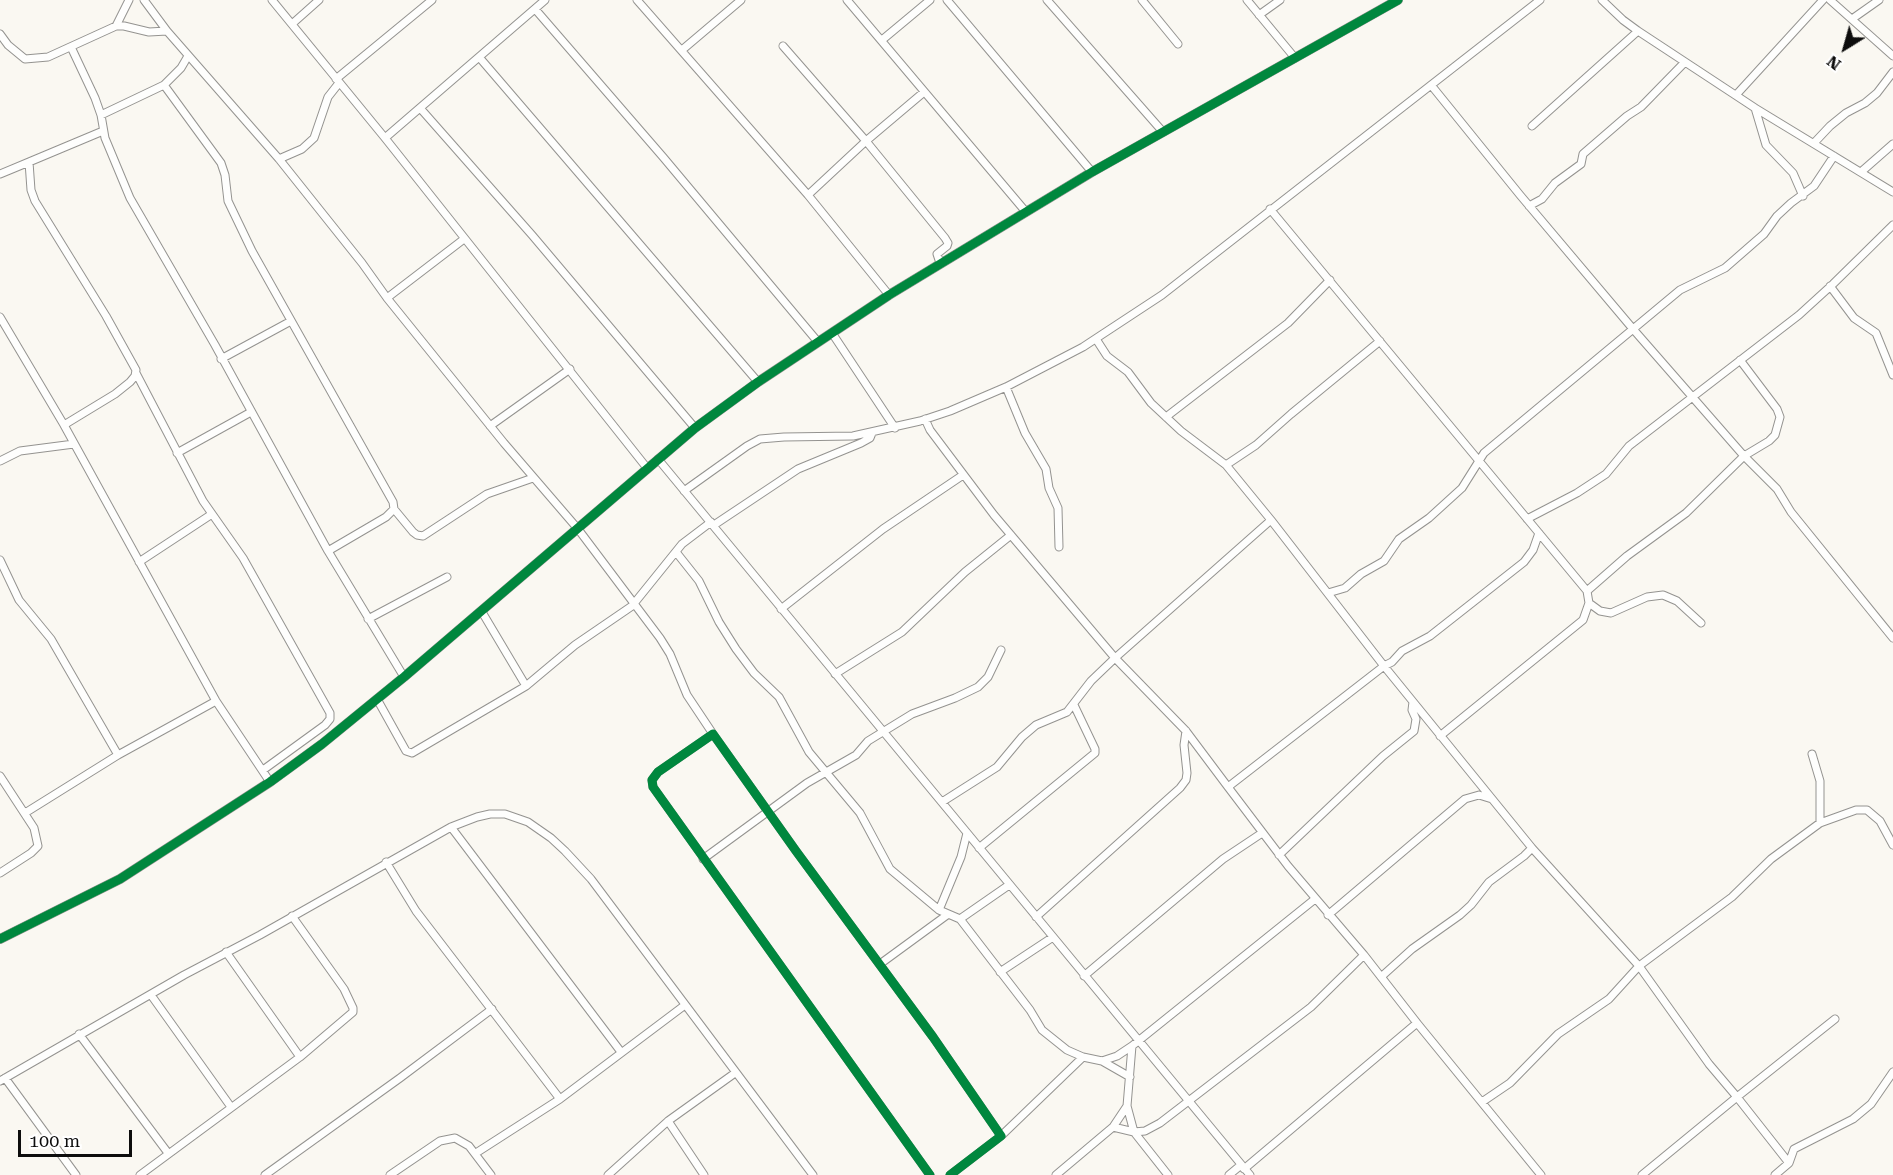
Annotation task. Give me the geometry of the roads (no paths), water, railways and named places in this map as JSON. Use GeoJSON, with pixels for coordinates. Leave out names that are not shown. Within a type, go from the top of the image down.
{"type":"FeatureCollection","features":[{"type":"Feature","properties":{"kind":"street"},"geometry":{"type":"LineString","coordinates":[[116,26],[129,0]]}},
{"type":"Feature","properties":{"kind":"street"},"geometry":{"type":"LineString","coordinates":[[144,0],[188,56],[279,159],[387,298],[490,426],[578,529],[635,604],[666,647],[687,695],[713,734],[933,1037],[1001,1136]]}},
{"type":"Feature","properties":{"kind":"street"},"geometry":{"type":"LineString","coordinates":[[272,0],[385,138],[647,468]]}},
{"type":"Feature","properties":{"kind":"street"},"geometry":{"type":"LineString","coordinates":[[292,24],[319,0]]}},
{"type":"Feature","properties":{"kind":"street"},"geometry":{"type":"LineString","coordinates":[[279,159],[302,149],[314,138],[328,97],[338,81],[432,0]]}},
{"type":"Feature","properties":{"kind":"street"},"geometry":{"type":"LineString","coordinates":[[385,138],[545,0]]}},
{"type":"Feature","properties":{"kind":"street"},"geometry":{"type":"LineString","coordinates":[[637,0],[808,195],[889,295]]}},
{"type":"Feature","properties":{"kind":"street"},"geometry":{"type":"LineString","coordinates":[[682,50],[741,0]]}},
{"type":"Feature","properties":{"kind":"street"},"geometry":{"type":"LineString","coordinates":[[847,0],[1026,212]]}},
{"type":"Feature","properties":{"kind":"street"},"geometry":{"type":"LineString","coordinates":[[882,40],[930,0]]}},
{"type":"Feature","properties":{"kind":"street"},"geometry":{"type":"LineString","coordinates":[[947,0],[1092,172]]}},
{"type":"Feature","properties":{"kind":"street"},"geometry":{"type":"LineString","coordinates":[[1047,0],[1163,132]]}},
{"type":"Feature","properties":{"kind":"street"},"geometry":{"type":"LineString","coordinates":[[1142,0],[1178,44]]}},
{"type":"Feature","properties":{"kind":"street"},"geometry":{"type":"LineString","coordinates":[[1247,0],[1295,58]]}},
{"type":"Feature","properties":{"kind":"street"},"geometry":{"type":"LineString","coordinates":[[1259,15],[1280,0]]}},
{"type":"Feature","properties":{"kind":"street"},"geometry":{"type":"LineString","coordinates":[[0,939],[120,879],[270,782],[404,677],[695,428],[758,382],[889,295],[1092,172],[1398,0]]}},
{"type":"Feature","properties":{"kind":"street"},"geometry":{"type":"LineString","coordinates":[[684,491],[760,439],[853,436],[895,428],[950,411],[1054,364],[1162,295],[1540,0]]}},
{"type":"Feature","properties":{"kind":"street"},"geometry":{"type":"LineString","coordinates":[[1602,0],[1638,31],[1755,108],[1893,192]]}},
{"type":"Feature","properties":{"kind":"street"},"geometry":{"type":"LineString","coordinates":[[1736,95],[1823,0]]}},
{"type":"Feature","properties":{"kind":"street"},"geometry":{"type":"LineString","coordinates":[[1830,0],[1893,56]]}},
{"type":"Feature","properties":{"kind":"street"},"geometry":{"type":"LineString","coordinates":[[1852,19],[1879,0]]}},
{"type":"Feature","properties":{"kind":"street"},"geometry":{"type":"LineString","coordinates":[[535,9],[818,342]]}},
{"type":"Feature","properties":{"kind":"street"},"geometry":{"type":"LineString","coordinates":[[0,34],[8,45],[25,58],[48,57],[116,26],[149,32],[167,31]]}},
{"type":"Feature","properties":{"kind":"street"},"geometry":{"type":"LineString","coordinates":[[1532,126],[1638,31]]}},
{"type":"Feature","properties":{"kind":"street"},"geometry":{"type":"LineString","coordinates":[[783,46],[866,141],[947,240],[947,246],[937,254],[940,263]]}},
{"type":"Feature","properties":{"kind":"street"},"geometry":{"type":"LineString","coordinates":[[71,47],[101,115],[103,131],[130,198],[215,345],[328,551],[404,677]]}},
{"type":"Feature","properties":{"kind":"street"},"geometry":{"type":"LineString","coordinates":[[101,115],[164,85],[181,68],[188,56]]}},
{"type":"Feature","properties":{"kind":"street"},"geometry":{"type":"LineString","coordinates":[[479,57],[758,382]]}},
{"type":"Feature","properties":{"kind":"street"},"geometry":{"type":"LineString","coordinates":[[1529,206],[1542,199],[1555,183],[1581,164],[1583,154],[1627,116],[1641,107],[1685,62]]}},
{"type":"Feature","properties":{"kind":"street"},"geometry":{"type":"LineString","coordinates":[[1814,143],[1846,113],[1877,93],[1893,72]]}},
{"type":"Feature","properties":{"kind":"street"},"geometry":{"type":"LineString","coordinates":[[164,85],[221,163],[230,207],[291,321],[387,488],[394,508],[413,532],[423,536],[488,494],[533,478]]}},
{"type":"Feature","properties":{"kind":"street"},"geometry":{"type":"LineString","coordinates":[[1431,85],[1633,329],[1744,456],[1777,489],[1791,512],[1893,638]]}},
{"type":"Feature","properties":{"kind":"street"},"geometry":{"type":"LineString","coordinates":[[808,195],[866,141],[924,92]]}},
{"type":"Feature","properties":{"kind":"street"},"geometry":{"type":"LineString","coordinates":[[420,108],[532,235],[695,428]]}},
{"type":"Feature","properties":{"kind":"street"},"geometry":{"type":"LineString","coordinates":[[1755,108],[1766,145],[1793,173],[1803,196]]}},
{"type":"Feature","properties":{"kind":"street"},"geometry":{"type":"LineString","coordinates":[[0,174],[103,131]]}},
{"type":"Feature","properties":{"kind":"street"},"geometry":{"type":"LineString","coordinates":[[1861,172],[1893,144]]}},
{"type":"Feature","properties":{"kind":"street"},"geometry":{"type":"LineString","coordinates":[[1328,593],[1346,588],[1364,572],[1384,561],[1399,539],[1429,518],[1462,488],[1479,460],[1526,416],[1568,385],[1680,290],[1725,268],[1764,234],[1777,216],[1791,203],[1814,186],[1834,156]]}},
{"type":"Feature","properties":{"kind":"street"},"geometry":{"type":"LineString","coordinates":[[29,162],[31,190],[35,201],[126,349],[177,453],[212,514],[243,558],[330,713],[330,719],[325,725],[263,770]]}},
{"type":"Feature","properties":{"kind":"street"},"geometry":{"type":"LineString","coordinates":[[1270,209],[1587,591],[1589,603],[1583,620],[1440,736]]}},
{"type":"Feature","properties":{"kind":"street"},"geometry":{"type":"LineString","coordinates":[[1527,519],[1577,493],[1606,474],[1629,446],[1683,406],[1692,396],[1773,337],[1893,225]]}},
{"type":"Feature","properties":{"kind":"street"},"geometry":{"type":"LineString","coordinates":[[387,298],[464,239]]}},
{"type":"Feature","properties":{"kind":"street"},"geometry":{"type":"LineString","coordinates":[[1166,417],[1288,323],[1330,280]]}},
{"type":"Feature","properties":{"kind":"street"},"geometry":{"type":"LineString","coordinates":[[1830,286],[1854,318],[1876,333],[1893,375]]}},
{"type":"Feature","properties":{"kind":"street"},"geometry":{"type":"LineString","coordinates":[[0,317],[64,425],[216,701],[270,782]]}},
{"type":"Feature","properties":{"kind":"street"},"geometry":{"type":"LineString","coordinates":[[221,359],[291,321]]}},
{"type":"Feature","properties":{"kind":"street"},"geometry":{"type":"LineString","coordinates":[[832,333],[895,428]]}},
{"type":"Feature","properties":{"kind":"street"},"geometry":{"type":"LineString","coordinates":[[1096,339],[1107,356],[1128,372],[1151,403],[1226,465],[1384,666],[1532,848],[1639,966],[1709,1064],[1789,1163]]}},
{"type":"Feature","properties":{"kind":"street"},"geometry":{"type":"LineString","coordinates":[[1226,465],[1256,445],[1380,341]]}},
{"type":"Feature","properties":{"kind":"street"},"geometry":{"type":"LineString","coordinates":[[1587,591],[1627,556],[1686,513],[1744,456],[1775,435],[1780,417],[1772,399],[1740,360]]}},
{"type":"Feature","properties":{"kind":"street"},"geometry":{"type":"LineString","coordinates":[[490,426],[570,369]]}},
{"type":"Feature","properties":{"kind":"street"},"geometry":{"type":"LineString","coordinates":[[64,425],[115,394],[130,382],[136,373]]}},
{"type":"Feature","properties":{"kind":"street"},"geometry":{"type":"LineString","coordinates":[[1006,387],[1025,433],[1046,469],[1049,488],[1058,508],[1059,547]]}},
{"type":"Feature","properties":{"kind":"street"},"geometry":{"type":"LineString","coordinates":[[177,453],[251,412]]}},
{"type":"Feature","properties":{"kind":"street"},"geometry":{"type":"LineString","coordinates":[[925,419],[930,430],[963,475],[1011,535],[1115,658],[1186,731],[1279,855],[1364,955],[1541,1175]]}},
{"type":"Feature","properties":{"kind":"street"},"geometry":{"type":"LineString","coordinates":[[377,699],[404,748],[410,754],[526,686],[575,645],[635,604],[687,539],[798,469],[861,443],[870,438],[872,433]]}},
{"type":"Feature","properties":{"kind":"street"},"geometry":{"type":"LineString","coordinates":[[0,461],[20,451],[74,444]]}},
{"type":"Feature","properties":{"kind":"street"},"geometry":{"type":"LineString","coordinates":[[658,459],[1250,1175]]}},
{"type":"Feature","properties":{"kind":"street"},"geometry":{"type":"LineString","coordinates":[[781,609],[883,529],[963,475]]}},
{"type":"Feature","properties":{"kind":"street"},"geometry":{"type":"LineString","coordinates":[[328,551],[386,517],[394,508]]}},
{"type":"Feature","properties":{"kind":"street"},"geometry":{"type":"LineString","coordinates":[[140,562],[212,514]]}},
{"type":"Feature","properties":{"kind":"street"},"geometry":{"type":"LineString","coordinates":[[942,802],[997,767],[1029,730],[1063,715],[1074,705],[1091,681],[1115,658],[1271,520]]}},
{"type":"Feature","properties":{"kind":"street"},"geometry":{"type":"LineString","coordinates":[[1228,788],[1407,648],[1431,636],[1524,562],[1533,550],[1539,533]]}},
{"type":"Feature","properties":{"kind":"street"},"geometry":{"type":"LineString","coordinates":[[835,674],[902,632],[966,572],[1011,535]]}},
{"type":"Feature","properties":{"kind":"street"},"geometry":{"type":"LineString","coordinates":[[676,552],[699,581],[719,622],[736,649],[754,673],[779,697],[809,752],[860,813],[890,869],[939,910],[960,919],[1030,1010],[1042,1030],[1067,1050],[1083,1057],[1102,1061],[1130,1077]]}},
{"type":"Feature","properties":{"kind":"street"},"geometry":{"type":"LineString","coordinates":[[0,560],[19,600],[51,639],[118,755]]}},
{"type":"Feature","properties":{"kind":"street"},"geometry":{"type":"LineString","coordinates":[[368,619],[447,577]]}},
{"type":"Feature","properties":{"kind":"street"},"geometry":{"type":"LineString","coordinates":[[1589,603],[1600,611],[1611,613],[1647,597],[1663,595],[1677,601],[1701,623]]}},
{"type":"Feature","properties":{"kind":"street"},"geometry":{"type":"LineString","coordinates":[[482,612],[526,686]]}},
{"type":"Feature","properties":{"kind":"street"},"geometry":{"type":"LineString","coordinates":[[703,859],[825,772],[854,757],[867,741],[912,714],[955,699],[978,687],[988,677],[1001,650]]}},
{"type":"Feature","properties":{"kind":"street"},"geometry":{"type":"LineString","coordinates":[[25,813],[118,755],[216,701]]}},
{"type":"Feature","properties":{"kind":"street"},"geometry":{"type":"LineString","coordinates":[[1279,855],[1383,756],[1414,731],[1416,719],[1412,710],[1413,702]]}},
{"type":"Feature","properties":{"kind":"street"},"geometry":{"type":"LineString","coordinates":[[979,848],[1095,753],[1074,705]]}},
{"type":"Feature","properties":{"kind":"street"},"geometry":{"type":"LineString","coordinates":[[1036,917],[1180,788],[1186,780],[1187,773],[1184,745],[1186,731]]}},
{"type":"Feature","properties":{"kind":"street"},"geometry":{"type":"LineString","coordinates":[[713,734],[658,772],[651,784],[930,1175]]}},
{"type":"Feature","properties":{"kind":"street"},"geometry":{"type":"LineString","coordinates":[[1812,754],[1820,782],[1820,823]]}},
{"type":"Feature","properties":{"kind":"street"},"geometry":{"type":"LineString","coordinates":[[0,776],[34,828],[38,846],[0,873]]}},
{"type":"Feature","properties":{"kind":"street"},"geometry":{"type":"LineString","coordinates":[[1328,915],[1465,799],[1479,795],[1492,799]]}},
{"type":"Feature","properties":{"kind":"street"},"geometry":{"type":"LineString","coordinates":[[1482,1102],[1510,1083],[1558,1034],[1609,999],[1639,966],[1732,897],[1771,859],[1820,823],[1856,810],[1867,810],[1880,821],[1893,845]]}},
{"type":"Feature","properties":{"kind":"street"},"geometry":{"type":"LineString","coordinates":[[76,1175],[2,1080],[80,1034],[452,827],[477,817],[505,814],[528,822],[551,838],[591,879],[813,1175]]}},
{"type":"Feature","properties":{"kind":"street"},"geometry":{"type":"LineString","coordinates":[[452,827],[621,1052]]}},
{"type":"Feature","properties":{"kind":"street"},"geometry":{"type":"LineString","coordinates":[[939,910],[961,857],[967,833]]}},
{"type":"Feature","properties":{"kind":"street"},"geometry":{"type":"LineString","coordinates":[[1084,976],[1215,866],[1262,833]]}},
{"type":"Feature","properties":{"kind":"street"},"geometry":{"type":"LineString","coordinates":[[1381,977],[1412,949],[1460,915],[1490,882],[1532,848]]}},
{"type":"Feature","properties":{"kind":"street"},"geometry":{"type":"LineString","coordinates":[[386,862],[411,905],[560,1099]]}},
{"type":"Feature","properties":{"kind":"street"},"geometry":{"type":"LineString","coordinates":[[960,919],[1009,885]]}},
{"type":"Feature","properties":{"kind":"street"},"geometry":{"type":"LineString","coordinates":[[1102,1061],[1117,1056],[1132,1046],[1315,899]]}},
{"type":"Feature","properties":{"kind":"street"},"geometry":{"type":"LineString","coordinates":[[880,964],[947,915]]}},
{"type":"Feature","properties":{"kind":"street"},"geometry":{"type":"LineString","coordinates":[[140,1175],[300,1057],[350,1016],[353,1008],[338,981],[292,916]]}},
{"type":"Feature","properties":{"kind":"street"},"geometry":{"type":"LineString","coordinates":[[1000,972],[1053,938]]}},
{"type":"Feature","properties":{"kind":"street"},"geometry":{"type":"LineString","coordinates":[[226,952],[300,1057]]}},
{"type":"Feature","properties":{"kind":"street"},"geometry":{"type":"LineString","coordinates":[[1113,1127],[1134,1132],[1153,1128],[1311,1007],[1364,955]]}},
{"type":"Feature","properties":{"kind":"street"},"geometry":{"type":"LineString","coordinates":[[151,995],[231,1107]]}},
{"type":"Feature","properties":{"kind":"street"},"geometry":{"type":"LineString","coordinates":[[476,1153],[560,1099],[685,1005]]}},
{"type":"Feature","properties":{"kind":"street"},"geometry":{"type":"LineString","coordinates":[[265,1175],[492,1009]]}},
{"type":"Feature","properties":{"kind":"street"},"geometry":{"type":"LineString","coordinates":[[1642,1175],[1835,1019]]}},
{"type":"Feature","properties":{"kind":"street"},"geometry":{"type":"LineString","coordinates":[[1229,1175],[1243,1167],[1417,1023]]}},
{"type":"Feature","properties":{"kind":"street"},"geometry":{"type":"LineString","coordinates":[[80,1034],[168,1153]]}},
{"type":"Feature","properties":{"kind":"street"},"geometry":{"type":"LineString","coordinates":[[1132,1046],[1127,1106],[1134,1132],[1168,1175]]}},
{"type":"Feature","properties":{"kind":"street"},"geometry":{"type":"LineString","coordinates":[[950,1175],[1001,1136],[1083,1057]]}},
{"type":"Feature","properties":{"kind":"street"},"geometry":{"type":"LineString","coordinates":[[1775,1175],[1789,1163],[1794,1149],[1853,1119],[1871,1104],[1893,1072]]}},
{"type":"Feature","properties":{"kind":"street"},"geometry":{"type":"LineString","coordinates":[[608,1175],[668,1121],[735,1073]]}},
{"type":"Feature","properties":{"kind":"street"},"geometry":{"type":"LineString","coordinates":[[1056,1175],[1113,1127],[1127,1106]]}},
{"type":"Feature","properties":{"kind":"street"},"geometry":{"type":"LineString","coordinates":[[668,1121],[704,1175]]}},
{"type":"Feature","properties":{"kind":"street"},"geometry":{"type":"LineString","coordinates":[[390,1175],[447,1138],[462,1141],[476,1153],[491,1175]]}}]}
